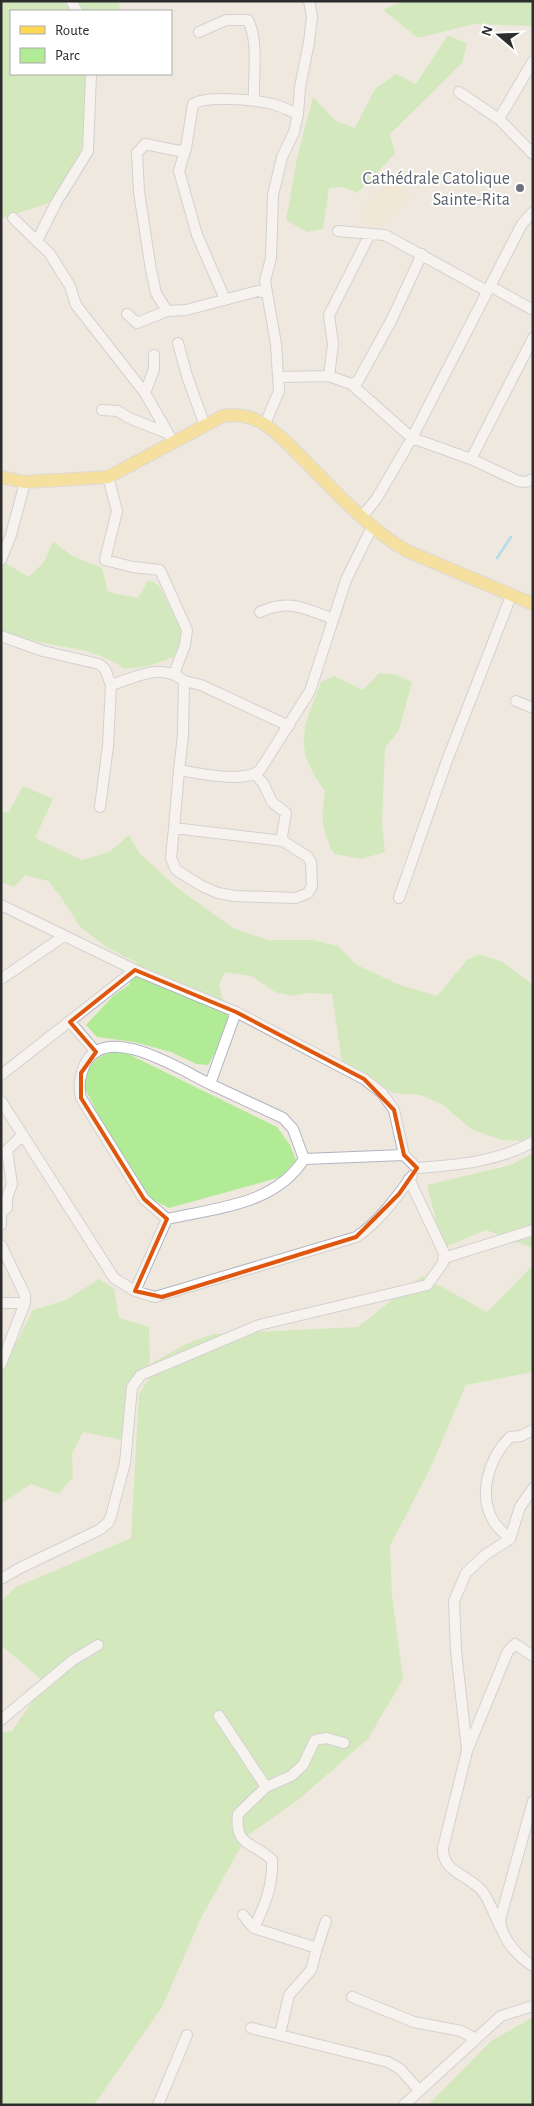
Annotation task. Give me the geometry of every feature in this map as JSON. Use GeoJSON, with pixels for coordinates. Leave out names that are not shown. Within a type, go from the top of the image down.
{"type":"FeatureCollection","features":[{"type":"Feature","properties":{"kind":"main road"},"geometry":{"type":"LineString","coordinates":[[1,477],[25,482],[108,477],[119,473],[170,437],[205,426],[223,416],[236,414],[265,424],[372,527],[406,551],[533,604]]}},
{"type":"Feature","properties":{"kind":"street"},"geometry":{"type":"LineString","coordinates":[[265,424],[279,391],[280,377],[265,281],[272,258],[273,195],[282,157],[294,132],[298,114],[300,87],[312,17],[309,1]]}},
{"type":"Feature","properties":{"kind":"street"},"geometry":{"type":"LineString","coordinates":[[199,32],[226,20],[248,20],[253,29],[252,73],[254,100]]}},
{"type":"Feature","properties":{"kind":"street"},"geometry":{"type":"LineString","coordinates":[[498,119],[533,61]]}},
{"type":"Feature","properties":{"kind":"street"},"geometry":{"type":"LineString","coordinates":[[37,241],[56,203],[88,152],[92,83],[90,75]]}},
{"type":"Feature","properties":{"kind":"street"},"geometry":{"type":"LineString","coordinates":[[459,92],[498,119],[533,154]]}},
{"type":"Feature","properties":{"kind":"street"},"geometry":{"type":"LineString","coordinates":[[225,299],[197,235],[179,171],[186,148],[194,104],[204,100],[254,100],[273,104],[298,114]]}},
{"type":"Feature","properties":{"kind":"street"},"geometry":{"type":"LineString","coordinates":[[167,311],[156,293],[151,270],[139,192],[137,153],[146,144],[179,151],[186,148]]}},
{"type":"Feature","properties":{"kind":"street"},"geometry":{"type":"LineString","coordinates":[[362,517],[377,498],[412,438],[522,224],[533,212]]}},
{"type":"Feature","properties":{"kind":"street"},"geometry":{"type":"LineString","coordinates":[[13,218],[50,254],[70,286],[76,306],[145,393],[170,437]]}},
{"type":"Feature","properties":{"kind":"street"},"geometry":{"type":"LineString","coordinates":[[338,231],[385,235],[488,289],[533,310]]}},
{"type":"Feature","properties":{"kind":"street"},"geometry":{"type":"LineString","coordinates":[[329,376],[333,344],[329,315],[370,234]]}},
{"type":"Feature","properties":{"kind":"street"},"geometry":{"type":"LineString","coordinates":[[352,384],[358,381],[392,318],[422,254]]}},
{"type":"Feature","properties":{"kind":"street"},"geometry":{"type":"LineString","coordinates":[[126,314],[137,323],[167,311],[186,310],[258,291],[267,293]]}},
{"type":"Feature","properties":{"kind":"street"},"geometry":{"type":"LineString","coordinates":[[471,459],[533,338]]}},
{"type":"Feature","properties":{"kind":"street"},"geometry":{"type":"LineString","coordinates":[[178,343],[187,376],[205,426]]}},
{"type":"Feature","properties":{"kind":"street"},"geometry":{"type":"LineString","coordinates":[[145,393],[154,369],[154,355]]}},
{"type":"Feature","properties":{"kind":"street"},"geometry":{"type":"LineString","coordinates":[[280,377],[329,376],[352,384],[412,438],[471,459],[518,481],[526,482],[533,480]]}},
{"type":"Feature","properties":{"kind":"street"},"geometry":{"type":"LineString","coordinates":[[102,410],[118,411],[170,437]]}},
{"type":"Feature","properties":{"kind":"street"},"geometry":{"type":"LineString","coordinates":[[108,477],[117,512],[105,560],[133,567],[160,570],[187,630],[185,645],[174,674]]}},
{"type":"Feature","properties":{"kind":"street"},"geometry":{"type":"LineString","coordinates":[[1,560],[11,535],[25,482]]}},
{"type":"Feature","properties":{"kind":"street"},"geometry":{"type":"LineString","coordinates":[[255,774],[289,726],[310,691],[349,574],[372,527]]}},
{"type":"Feature","properties":{"kind":"street"},"geometry":{"type":"LineString","coordinates":[[399,898],[446,763],[511,596]]}},
{"type":"Feature","properties":{"kind":"street"},"geometry":{"type":"LineString","coordinates":[[260,612],[277,604],[296,605],[333,619]]}},
{"type":"Feature","properties":{"kind":"street"},"geometry":{"type":"LineString","coordinates":[[1,636],[43,651],[99,664],[105,669],[111,685],[108,746],[100,807]]}},
{"type":"Feature","properties":{"kind":"street"},"geometry":{"type":"LineString","coordinates":[[111,685],[161,670],[174,674],[184,681],[201,685],[289,726]]}},
{"type":"Feature","properties":{"kind":"street"},"geometry":{"type":"LineString","coordinates":[[174,828],[283,841],[308,857],[311,862],[312,886],[308,893],[296,898],[235,896],[210,890],[176,870],[172,858],[174,828],[179,770],[184,681]]}},
{"type":"Feature","properties":{"kind":"street"},"geometry":{"type":"LineString","coordinates":[[516,701],[533,708]]}},
{"type":"Feature","properties":{"kind":"street"},"geometry":{"type":"LineString","coordinates":[[179,770],[222,776],[255,774],[263,782],[272,802],[286,813],[282,836],[283,841]]}},
{"type":"Feature","properties":{"kind":"street"},"geometry":{"type":"LineString","coordinates":[[1,905],[135,970],[236,1012],[364,1078],[382,1093],[394,1110],[404,1155],[417,1168]]}},
{"type":"Feature","properties":{"kind":"street"},"geometry":{"type":"LineString","coordinates":[[1,980],[64,936]]}},
{"type":"Feature","properties":{"kind":"street"},"geometry":{"type":"LineString","coordinates":[[1,1075],[135,970]]}},
{"type":"Feature","properties":{"kind":"street"},"geometry":{"type":"LineString","coordinates":[[210,1084],[236,1012]]}},
{"type":"Feature","properties":{"kind":"street"},"geometry":{"type":"LineString","coordinates":[[70,1022],[96,1052]]}},
{"type":"Feature","properties":{"kind":"street"},"geometry":{"type":"LineString","coordinates":[[167,1219],[144,1199],[81,1098],[78,1086],[81,1073],[87,1061],[96,1052],[105,1047],[136,1049],[283,1118],[293,1129],[304,1158]]}},
{"type":"Feature","properties":{"kind":"street"},"geometry":{"type":"LineString","coordinates":[[1,1101],[106,1268],[114,1278],[135,1291],[154,1297],[356,1237],[368,1229],[399,1194],[417,1168]]}},
{"type":"Feature","properties":{"kind":"street"},"geometry":{"type":"LineString","coordinates":[[1,1225],[1,1212],[7,1208],[7,1198],[12,1188],[7,1150],[23,1134]]}},
{"type":"Feature","properties":{"kind":"street"},"geometry":{"type":"LineString","coordinates":[[417,1168],[491,1159],[516,1151],[533,1142]]}},
{"type":"Feature","properties":{"kind":"street"},"geometry":{"type":"LineString","coordinates":[[304,1158],[404,1155]]}},
{"type":"Feature","properties":{"kind":"street"},"geometry":{"type":"LineString","coordinates":[[167,1219],[266,1195],[296,1172],[304,1158]]}},
{"type":"Feature","properties":{"kind":"street"},"geometry":{"type":"LineString","coordinates":[[1,1580],[20,1568],[99,1530],[108,1523],[125,1463],[132,1387],[141,1375],[259,1325],[422,1288],[431,1281],[444,1258],[444,1253],[410,1179]]}},
{"type":"Feature","properties":{"kind":"street"},"geometry":{"type":"LineString","coordinates":[[135,1291],[167,1219]]}},
{"type":"Feature","properties":{"kind":"street"},"geometry":{"type":"LineString","coordinates":[[444,1258],[533,1230]]}},
{"type":"Feature","properties":{"kind":"street"},"geometry":{"type":"LineString","coordinates":[[1,1245],[24,1290],[25,1303],[1,1364]]}},
{"type":"Feature","properties":{"kind":"street"},"geometry":{"type":"LineString","coordinates":[[1,1303],[25,1303]]}},
{"type":"Feature","properties":{"kind":"street"},"geometry":{"type":"LineString","coordinates":[[510,1539],[494,1522],[488,1506],[485,1485],[499,1448],[510,1437],[521,1436],[533,1430]]}},
{"type":"Feature","properties":{"kind":"street"},"geometry":{"type":"LineString","coordinates":[[467,1751],[457,1668],[454,1601],[466,1573],[485,1555],[510,1539],[520,1507],[533,1488]]}},
{"type":"Feature","properties":{"kind":"street"},"geometry":{"type":"LineString","coordinates":[[533,1656],[515,1644],[511,1646],[467,1751],[443,1854],[452,1871],[471,1881],[484,1894],[500,1927],[512,1946],[533,1966]]}},
{"type":"Feature","properties":{"kind":"street"},"geometry":{"type":"LineString","coordinates":[[1,1720],[73,1660],[98,1646]]}},
{"type":"Feature","properties":{"kind":"street"},"geometry":{"type":"LineString","coordinates":[[219,1716],[266,1787]]}},
{"type":"Feature","properties":{"kind":"street"},"geometry":{"type":"LineString","coordinates":[[254,1928],[270,1890],[272,1860],[266,1854],[251,1848],[239,1835],[236,1827],[238,1814],[266,1787],[291,1776],[303,1765],[315,1740],[326,1738],[344,1742]]}},
{"type":"Feature","properties":{"kind":"street"},"geometry":{"type":"LineString","coordinates":[[500,1927],[501,1914],[533,1801]]}},
{"type":"Feature","properties":{"kind":"street"},"geometry":{"type":"LineString","coordinates":[[243,1915],[254,1928],[317,1948]]}},
{"type":"Feature","properties":{"kind":"street"},"geometry":{"type":"LineString","coordinates":[[280,2034],[290,1995],[311,1970],[326,1921]]}},
{"type":"Feature","properties":{"kind":"street"},"geometry":{"type":"LineString","coordinates":[[352,1997],[414,2022],[461,2031],[476,2039]]}},
{"type":"Feature","properties":{"kind":"street"},"geometry":{"type":"LineString","coordinates":[[404,2105],[502,2016],[533,2006]]}},
{"type":"Feature","properties":{"kind":"street"},"geometry":{"type":"LineString","coordinates":[[251,2028],[388,2062],[400,2069],[419,2090]]}},
{"type":"Feature","properties":{"kind":"street"},"geometry":{"type":"LineString","coordinates":[[158,2105],[187,2035]]}},
{"type":"Feature","properties":{"kind":"highlighted area"},"geometry":{"type":"Polygon","coordinates":[[[135,970],[236,1012],[364,1079],[394,1110],[404,1155],[417,1168],[399,1194],[356,1237],[162,1297],[135,1291],[167,1219],[144,1199],[81,1098],[81,1073],[96,1052],[70,1022],[135,970]]]}},
{"type":"Feature","properties":{"kind":"shaded area"},"geometry":{"type":"Polygon","coordinates":[[[394,178],[413,196],[382,227],[368,232],[361,208],[394,178]]]}},
{"type":"Feature","properties":{"kind":"green space"},"geometry":{"type":"Polygon","coordinates":[[[1,1],[120,1],[119,10],[10,10],[10,75],[88,75],[85,133],[69,196],[1,219],[1,1]]]}},
{"type":"Feature","properties":{"kind":"green space"},"geometry":{"type":"Polygon","coordinates":[[[402,1],[533,1],[533,26],[474,24],[418,38],[383,10],[402,1]]]}},
{"type":"Feature","properties":{"kind":"green space"},"geometry":{"type":"Polygon","coordinates":[[[448,35],[467,44],[462,63],[390,134],[395,154],[357,193],[344,187],[329,188],[323,229],[307,232],[286,220],[297,158],[313,97],[336,121],[355,128],[375,89],[396,74],[416,84],[448,35]]]}},
{"type":"Feature","properties":{"kind":"green space"},"geometry":{"type":"Polygon","coordinates":[[[53,541],[72,556],[102,568],[108,592],[138,598],[148,580],[159,585],[183,634],[174,657],[149,666],[125,669],[96,654],[1,631],[1,571],[5,563],[29,577],[44,562],[53,541]]]}},
{"type":"Feature","properties":{"kind":"green space"},"geometry":{"type":"Polygon","coordinates":[[[379,673],[397,675],[412,682],[399,730],[385,748],[382,824],[385,852],[362,859],[334,854],[323,823],[325,791],[308,762],[304,749],[304,738],[309,713],[321,682],[334,676],[363,690],[379,673]]]}},
{"type":"Feature","properties":{"kind":"green space"},"geometry":{"type":"Polygon","coordinates":[[[23,786],[53,799],[35,838],[82,860],[109,852],[129,835],[140,854],[180,890],[233,928],[268,940],[312,940],[338,946],[357,965],[400,985],[437,996],[467,960],[479,954],[503,962],[533,985],[533,1135],[522,1141],[502,1140],[471,1129],[443,1105],[421,1095],[394,1093],[342,1063],[332,994],[307,993],[292,996],[275,992],[251,976],[225,972],[219,985],[228,1017],[219,1046],[208,1065],[196,1064],[171,1052],[134,1042],[97,1037],[86,1025],[113,996],[129,985],[137,963],[108,948],[81,928],[48,881],[25,875],[14,887],[1,882],[1,811],[8,813],[23,786]]]}},
{"type":"Feature","properties":{"kind":"green space"},"geometry":{"type":"Polygon","coordinates":[[[120,1050],[277,1127],[290,1145],[296,1160],[281,1177],[169,1208],[151,1199],[102,1122],[83,1085],[91,1065],[95,1061],[105,1054],[120,1050]]]}},
{"type":"Feature","properties":{"kind":"green space"},"geometry":{"type":"Polygon","coordinates":[[[533,1153],[533,1248],[486,1230],[443,1248],[427,1185],[511,1165],[533,1153]]]}},
{"type":"Feature","properties":{"kind":"green space"},"geometry":{"type":"Polygon","coordinates":[[[533,1265],[533,1372],[466,1385],[431,1467],[390,1546],[392,1595],[403,1679],[368,1739],[298,1800],[247,1836],[202,1916],[162,2007],[94,2105],[1,2105],[1,1732],[12,1731],[45,1683],[1,1645],[1,1601],[16,1587],[131,1538],[139,1394],[148,1380],[154,1362],[188,1343],[214,1334],[358,1327],[422,1276],[487,1312],[533,1265]]]}},
{"type":"Feature","properties":{"kind":"green space"},"geometry":{"type":"Polygon","coordinates":[[[99,1279],[114,1289],[119,1318],[149,1327],[150,1362],[136,1390],[133,1440],[122,1440],[83,1432],[72,1454],[73,1477],[59,1494],[31,1484],[1,1504],[1,1372],[33,1310],[66,1300],[99,1279]]]}},
{"type":"Feature","properties":{"kind":"green space"},"geometry":{"type":"Polygon","coordinates":[[[533,2017],[533,2105],[428,2105],[491,2041],[533,2017]]]}},
{"type":"Feature","properties":{"kind":"waterway"},"geometry":{"type":"LineString","coordinates":[[497,558],[511,537]]}},
{"type":"Feature","properties":{"kind":"place","name":"Cathédrale Catolique Sainte-Rita"},"geometry":{"type":"Point","coordinates":[520,188]}}]}
